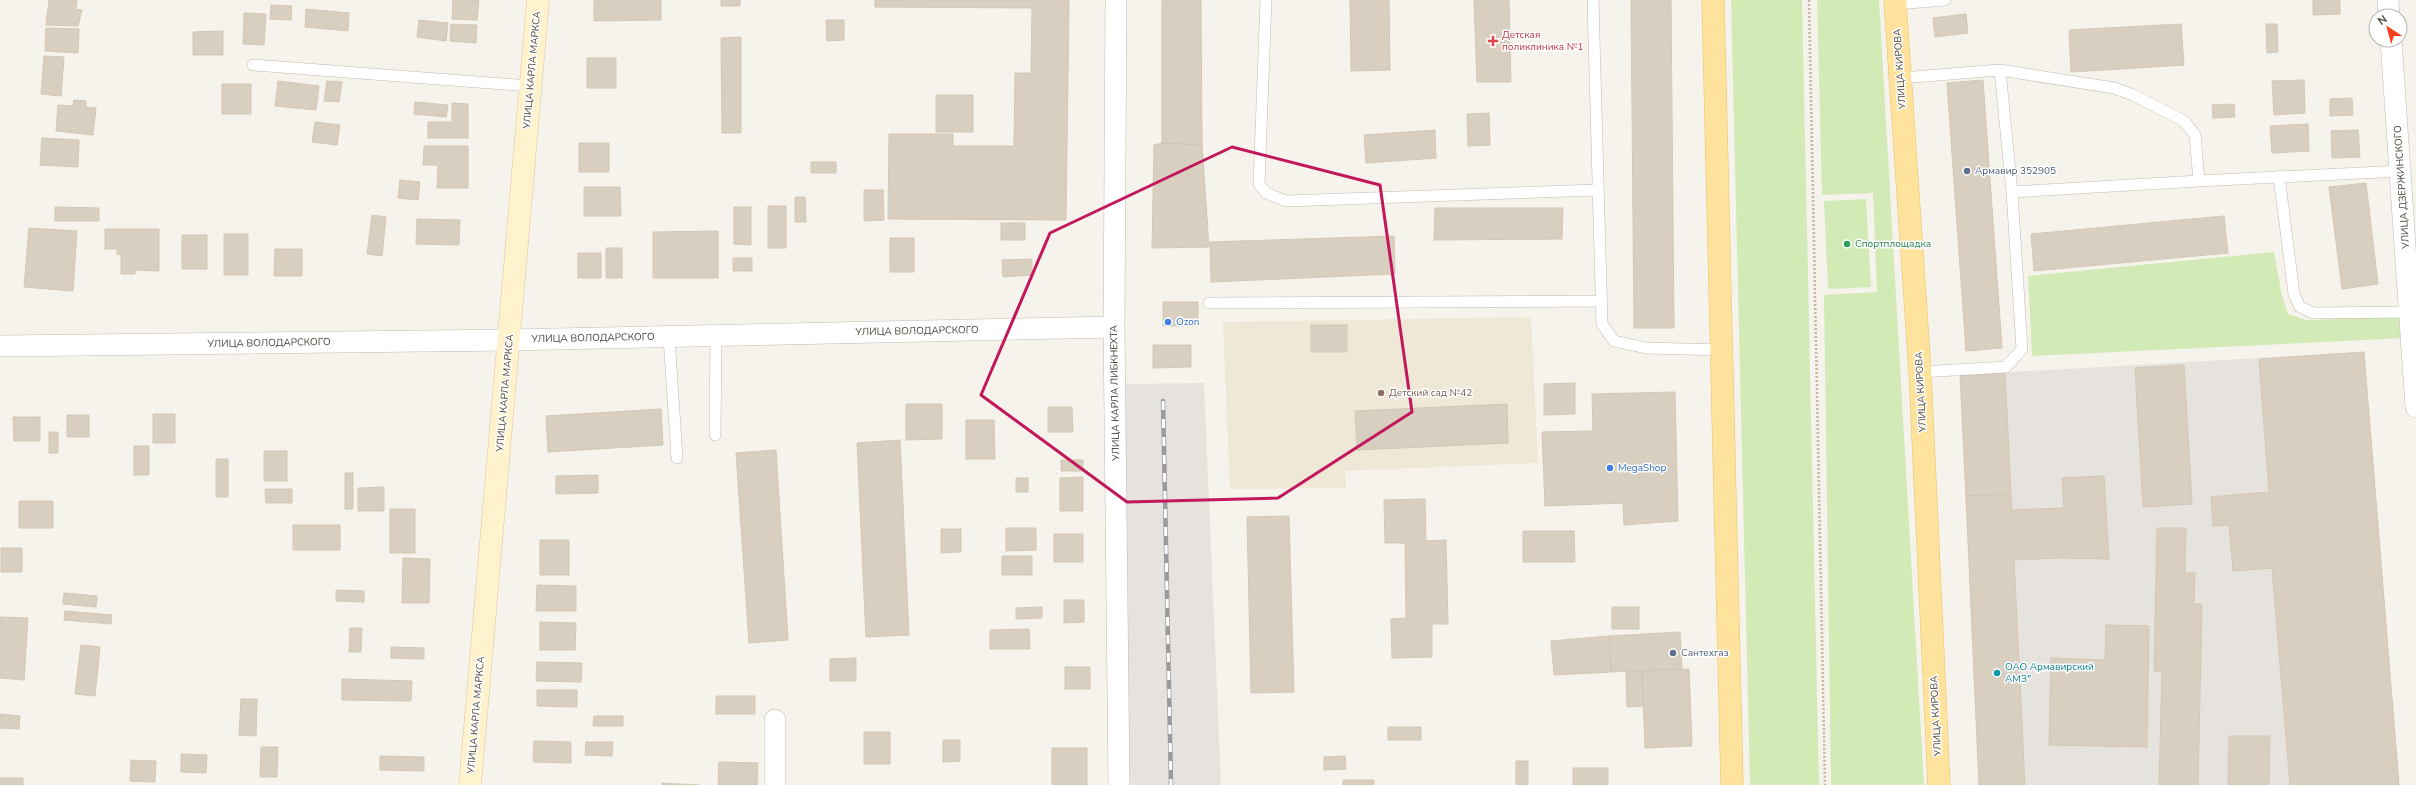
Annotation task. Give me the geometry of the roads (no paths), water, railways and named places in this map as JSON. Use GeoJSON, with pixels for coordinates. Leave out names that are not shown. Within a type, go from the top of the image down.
{"type":"FeatureCollection","features":[{"type":"Feature","properties":{"kind":"main road"},"geometry":{"type":"LineString","coordinates":[[1713,0],[1732,785]]}},
{"type":"Feature","properties":{"kind":"main road","name":"УЛИЦА КИРОВА"},"geometry":{"type":"LineString","coordinates":[[1895,2],[1920,372],[1939,785]]}},
{"type":"Feature","properties":{"kind":"street","name":"УЛИЦА КАРЛА МАРКСА"},"geometry":{"type":"LineString","coordinates":[[470,785],[538,0]]}},
{"type":"Feature","properties":{"kind":"street","name":"УЛИЦА КАРЛА ЛИБКНЕХТА"},"geometry":{"type":"LineString","coordinates":[[1116,0],[1114,327],[1119,785]]}},
{"type":"Feature","properties":{"kind":"street","name":"УЛИЦА ДЗЕРЖИНСКОГО"},"geometry":{"type":"LineString","coordinates":[[2392,48],[2413,312],[2416,407]]}},
{"type":"Feature","properties":{"kind":"street","name":"УЛИЦА ВОЛОДАРСКОГО"},"geometry":{"type":"LineString","coordinates":[[0,346],[509,340],[1114,327]]}},
{"type":"Feature","properties":{"kind":"street"},"geometry":{"type":"LineString","coordinates":[[774,785],[775,720]]}},
{"type":"Feature","properties":{"kind":"lane"},"geometry":{"type":"LineString","coordinates":[[1266,0],[1259,184],[1266,193],[1286,201],[1598,190]]}},
{"type":"Feature","properties":{"kind":"lane"},"geometry":{"type":"LineString","coordinates":[[1593,0],[1602,324],[1614,341],[1646,348],[1722,350]]}},
{"type":"Feature","properties":{"kind":"lane"},"geometry":{"type":"LineString","coordinates":[[1895,2],[1945,0]]}},
{"type":"Feature","properties":{"kind":"lane"},"geometry":{"type":"LineString","coordinates":[[253,65],[530,86]]}},
{"type":"Feature","properties":{"kind":"lane"},"geometry":{"type":"LineString","coordinates":[[1901,78],[2000,70],[2114,88],[2133,95],[2173,114],[2184,121],[2195,135],[2199,182]]}},
{"type":"Feature","properties":{"kind":"lane"},"geometry":{"type":"LineString","coordinates":[[1920,372],[2006,368],[2022,349],[2012,192],[2000,70]]}},
{"type":"Feature","properties":{"kind":"lane"},"geometry":{"type":"LineString","coordinates":[[2012,192],[2199,182],[2279,176],[2401,171]]}},
{"type":"Feature","properties":{"kind":"lane"},"geometry":{"type":"LineString","coordinates":[[2279,176],[2294,294],[2300,307],[2313,312],[2413,312]]}},
{"type":"Feature","properties":{"kind":"lane"},"geometry":{"type":"LineString","coordinates":[[1209,303],[1601,302]]}},
{"type":"Feature","properties":{"kind":"lane"},"geometry":{"type":"LineString","coordinates":[[715,435],[716,336]]}},
{"type":"Feature","properties":{"kind":"lane"},"geometry":{"type":"LineString","coordinates":[[669,337],[677,458]]}},
{"type":"Feature","properties":{"kind":"railway"},"geometry":{"type":"LineString","coordinates":[[1163,401],[1171,785]]}},
{"type":"Feature","properties":{"kind":"place","name":"Детская поликлиника №1"},"geometry":{"type":"Point","coordinates":[1493,41]}},
{"type":"Feature","properties":{"kind":"place","name":"Армавир 352905"},"geometry":{"type":"Point","coordinates":[1967,171]}},
{"type":"Feature","properties":{"kind":"place","name":"Спортплощадка"},"geometry":{"type":"Point","coordinates":[1847,244]}},
{"type":"Feature","properties":{"kind":"place","name":"Ozon"},"geometry":{"type":"Point","coordinates":[1168,322]}},
{"type":"Feature","properties":{"kind":"place","name":"Детский сад №42"},"geometry":{"type":"Point","coordinates":[1381,393]}},
{"type":"Feature","properties":{"kind":"place","name":"MegaShop"},"geometry":{"type":"Point","coordinates":[1610,468]}},
{"type":"Feature","properties":{"kind":"place","name":"Сантехгаз"},"geometry":{"type":"Point","coordinates":[1673,653]}},
{"type":"Feature","properties":{"kind":"place","name":"ОАО Армавирский АМЗ\""},"geometry":{"type":"Point","coordinates":[1997,673]}}]}
